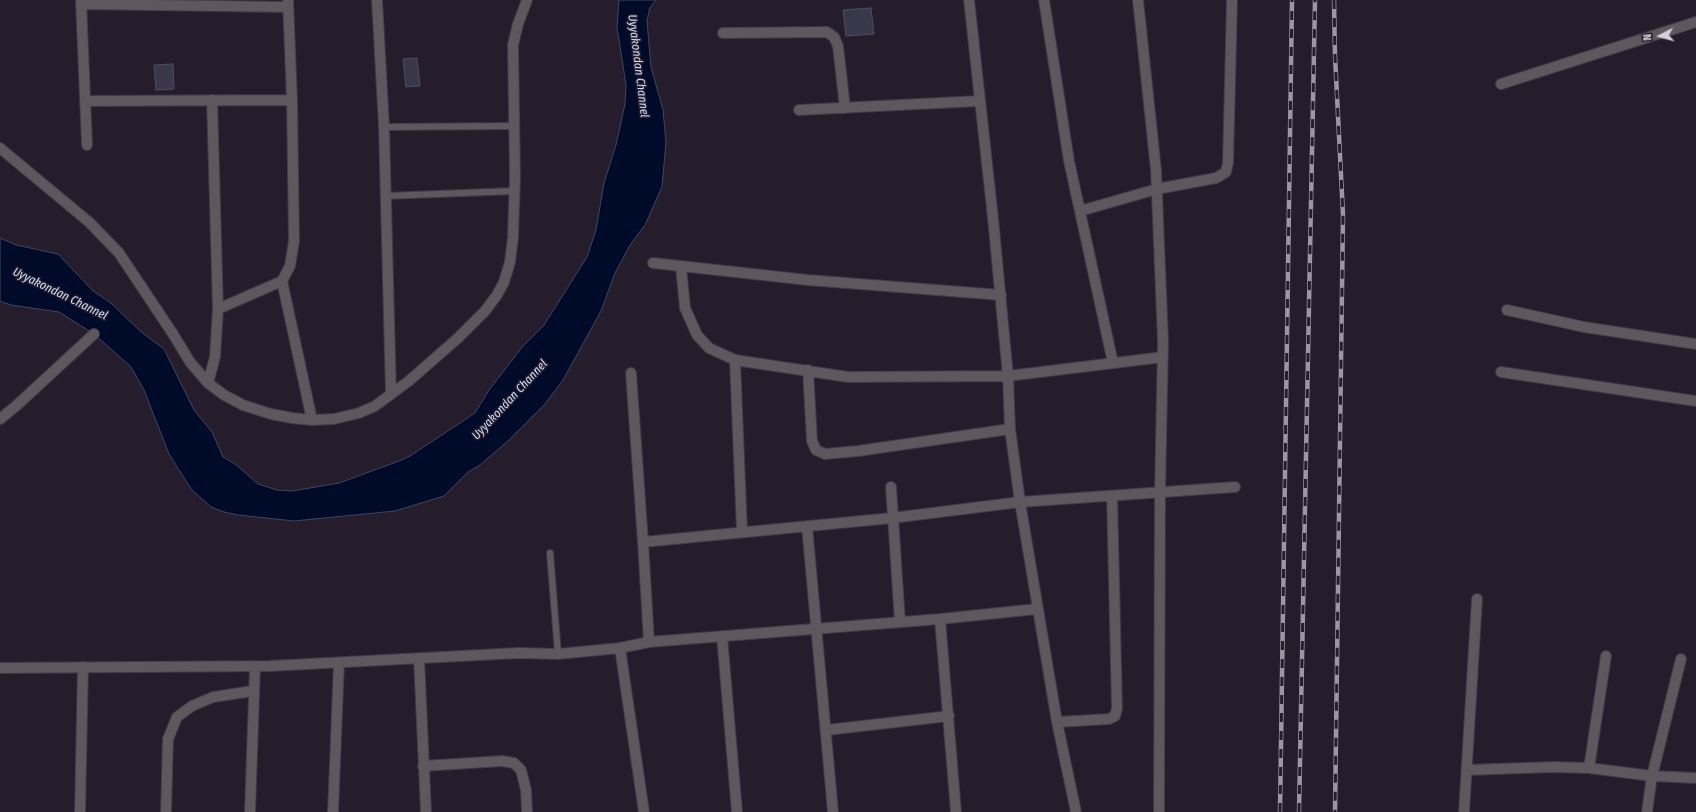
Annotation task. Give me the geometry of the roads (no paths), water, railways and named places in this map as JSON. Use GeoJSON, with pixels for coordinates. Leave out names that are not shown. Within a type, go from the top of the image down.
{"type":"FeatureCollection","features":[{"type":"Feature","properties":{"kind":"street"},"geometry":{"type":"LineString","coordinates":[[377,0],[384,127],[391,394]]}},
{"type":"Feature","properties":{"kind":"street"},"geometry":{"type":"LineString","coordinates":[[0,148],[89,222],[119,253],[190,362],[208,383],[224,395],[244,405],[271,414],[292,418],[312,420],[334,419],[359,413],[374,406],[410,380],[458,338],[485,311],[497,295],[504,282],[510,262],[513,238],[513,45],[518,24],[527,0]]}},
{"type":"Feature","properties":{"kind":"street"},"geometry":{"type":"LineString","coordinates":[[969,0],[1001,295],[1008,376],[1010,429],[1020,502],[1056,722],[1076,812]]}},
{"type":"Feature","properties":{"kind":"street"},"geometry":{"type":"LineString","coordinates":[[1044,0],[1069,161],[1113,363]]}},
{"type":"Feature","properties":{"kind":"street"},"geometry":{"type":"LineString","coordinates":[[1138,0],[1157,189],[1163,357],[1160,493],[1159,812]]}},
{"type":"Feature","properties":{"kind":"street"},"geometry":{"type":"LineString","coordinates":[[1080,211],[1157,189],[1216,178],[1226,172],[1228,163],[1232,0]]}},
{"type":"Feature","properties":{"kind":"street"},"geometry":{"type":"LineString","coordinates":[[87,145],[81,2],[288,3],[292,100],[294,241],[290,266],[282,281],[218,309]]}},
{"type":"Feature","properties":{"kind":"street"},"geometry":{"type":"LineString","coordinates":[[1501,84],[1696,22]]}},
{"type":"Feature","properties":{"kind":"street"},"geometry":{"type":"LineString","coordinates":[[723,32],[827,32],[834,37],[838,46],[845,108]]}},
{"type":"Feature","properties":{"kind":"street"},"geometry":{"type":"LineString","coordinates":[[208,383],[215,357],[218,309],[212,100]]}},
{"type":"Feature","properties":{"kind":"street"},"geometry":{"type":"LineString","coordinates":[[86,101],[292,100]]}},
{"type":"Feature","properties":{"kind":"street"},"geometry":{"type":"LineString","coordinates":[[799,110],[979,101]]}},
{"type":"Feature","properties":{"kind":"street"},"geometry":{"type":"LineString","coordinates":[[653,263],[808,280],[1001,295]]}},
{"type":"Feature","properties":{"kind":"street"},"geometry":{"type":"LineString","coordinates":[[681,267],[685,308],[697,335],[709,348],[735,360],[848,377],[1008,376],[1163,357]]}},
{"type":"Feature","properties":{"kind":"street"},"geometry":{"type":"LineString","coordinates":[[282,281],[312,420]]}},
{"type":"Feature","properties":{"kind":"street"},"geometry":{"type":"LineString","coordinates":[[1507,310],[1584,327],[1696,344]]}},
{"type":"Feature","properties":{"kind":"street"},"geometry":{"type":"LineString","coordinates":[[0,419],[94,334]]}},
{"type":"Feature","properties":{"kind":"street"},"geometry":{"type":"LineString","coordinates":[[735,360],[742,532]]}},
{"type":"Feature","properties":{"kind":"street"},"geometry":{"type":"LineString","coordinates":[[808,370],[812,441],[816,450],[825,454],[858,451],[1010,429]]}},
{"type":"Feature","properties":{"kind":"street"},"geometry":{"type":"LineString","coordinates":[[1501,372],[1696,401]]}},
{"type":"Feature","properties":{"kind":"street"},"geometry":{"type":"LineString","coordinates":[[631,373],[644,542],[649,642]]}},
{"type":"Feature","properties":{"kind":"street"},"geometry":{"type":"LineString","coordinates":[[891,487],[900,622]]}},
{"type":"Feature","properties":{"kind":"street"},"geometry":{"type":"LineString","coordinates":[[644,542],[892,518],[1020,502],[1235,487]]}},
{"type":"Feature","properties":{"kind":"street"},"geometry":{"type":"LineString","coordinates":[[1056,722],[1109,719],[1114,716],[1117,708],[1112,496]]}},
{"type":"Feature","properties":{"kind":"street"},"geometry":{"type":"LineString","coordinates":[[807,526],[827,730],[833,812]]}},
{"type":"Feature","properties":{"kind":"street"},"geometry":{"type":"LineString","coordinates":[[1464,812],[1477,599]]}},
{"type":"Feature","properties":{"kind":"street"},"geometry":{"type":"LineString","coordinates":[[0,668],[255,666],[518,653],[558,654],[620,648],[649,642],[940,619],[1037,609]]}},
{"type":"Feature","properties":{"kind":"street"},"geometry":{"type":"LineString","coordinates":[[940,619],[956,812]]}},
{"type":"Feature","properties":{"kind":"street"},"geometry":{"type":"LineString","coordinates":[[722,636],[737,812]]}},
{"type":"Feature","properties":{"kind":"street"},"geometry":{"type":"LineString","coordinates":[[620,648],[644,812]]}},
{"type":"Feature","properties":{"kind":"street"},"geometry":{"type":"LineString","coordinates":[[1589,768],[1606,656]]}},
{"type":"Feature","properties":{"kind":"street"},"geometry":{"type":"LineString","coordinates":[[419,658],[426,812]]}},
{"type":"Feature","properties":{"kind":"street"},"geometry":{"type":"LineString","coordinates":[[1647,812],[1652,776],[1681,659]]}},
{"type":"Feature","properties":{"kind":"street"},"geometry":{"type":"LineString","coordinates":[[332,812],[338,663]]}},
{"type":"Feature","properties":{"kind":"street"},"geometry":{"type":"LineString","coordinates":[[250,812],[255,666]]}},
{"type":"Feature","properties":{"kind":"street"},"geometry":{"type":"LineString","coordinates":[[80,812],[83,668]]}},
{"type":"Feature","properties":{"kind":"street"},"geometry":{"type":"LineString","coordinates":[[166,812],[168,739],[177,717],[192,706],[213,697],[254,691]]}},
{"type":"Feature","properties":{"kind":"street"},"geometry":{"type":"LineString","coordinates":[[827,730],[949,716]]}},
{"type":"Feature","properties":{"kind":"street"},"geometry":{"type":"LineString","coordinates":[[423,766],[502,761],[514,763],[521,770],[526,790],[527,812]]}},
{"type":"Feature","properties":{"kind":"street"},"geometry":{"type":"LineString","coordinates":[[1467,770],[1553,767],[1589,768],[1652,776],[1696,778]]}},
{"type":"Feature","properties":{"kind":"lane"},"geometry":{"type":"LineString","coordinates":[[384,127],[513,126]]}},
{"type":"Feature","properties":{"kind":"lane"},"geometry":{"type":"LineString","coordinates":[[385,196],[514,191]]}},
{"type":"Feature","properties":{"kind":"lane"},"geometry":{"type":"LineString","coordinates":[[550,553],[558,654]]}},
{"type":"Feature","properties":{"kind":"water","name":"Uyyakondan Channel"},"geometry":{"type":"Polygon","coordinates":[[[619,0],[656,0],[650,7],[647,21],[651,67],[663,110],[666,142],[662,187],[645,225],[630,245],[615,273],[601,311],[563,380],[545,404],[508,441],[480,465],[468,472],[444,496],[395,511],[294,521],[238,515],[211,507],[191,489],[169,454],[144,390],[131,367],[94,334],[59,312],[11,305],[0,301],[0,238],[16,245],[58,254],[93,291],[112,304],[140,331],[164,349],[194,410],[212,432],[223,457],[235,464],[258,484],[277,490],[292,491],[339,483],[410,456],[475,413],[489,390],[523,346],[544,325],[587,257],[596,230],[604,183],[616,145],[625,104],[626,85],[617,27],[619,0]]]}},
{"type":"Feature","properties":{"kind":"railway"},"geometry":{"type":"LineString","coordinates":[[1280,812],[1292,0]]}},
{"type":"Feature","properties":{"kind":"railway"},"geometry":{"type":"LineString","coordinates":[[1299,812],[1315,0]]}},
{"type":"Feature","properties":{"kind":"railway"},"geometry":{"type":"LineString","coordinates":[[1334,0],[1335,56],[1343,215],[1335,812]]}}]}
